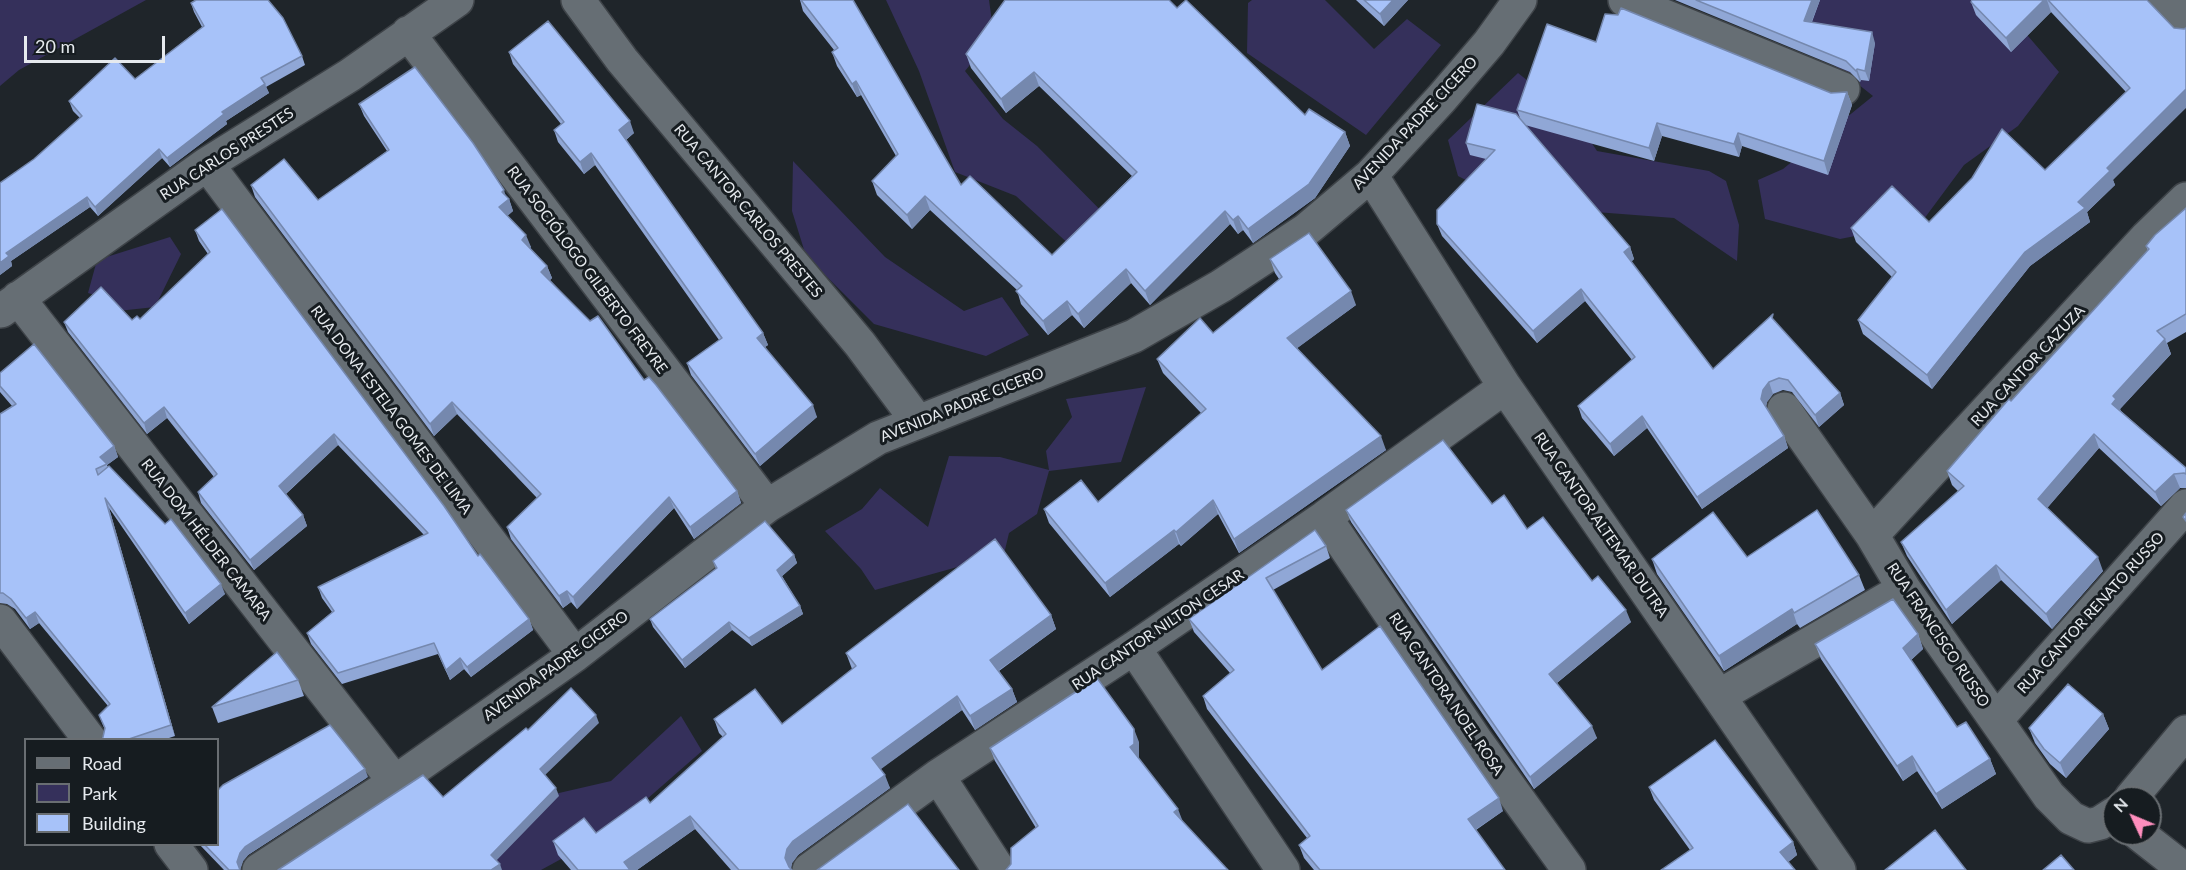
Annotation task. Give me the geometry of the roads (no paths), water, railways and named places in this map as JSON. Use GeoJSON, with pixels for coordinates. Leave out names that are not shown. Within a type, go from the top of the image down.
{"type":"FeatureCollection","features":[{"type":"Feature","properties":{"kind":"street","name":"RUA CARLOS PRESTES"},"geometry":{"type":"LineString","coordinates":[[9,305],[207,164],[350,75],[458,0]]}},
{"type":"Feature","properties":{"kind":"street","name":"RUA CANTOR CARLOS PRESTES"},"geometry":{"type":"LineString","coordinates":[[578,0],[622,60],[860,344],[918,422]]}},
{"type":"Feature","properties":{"kind":"street","name":"AVENIDA PADRE CICERO"},"geometry":{"type":"LineString","coordinates":[[259,870],[395,783],[575,655],[767,507],[878,438],[1134,336],[1221,286],[1306,230],[1371,175],[1448,91],[1520,0]]}},
{"type":"Feature","properties":{"kind":"street"},"geometry":{"type":"LineString","coordinates":[[1625,0],[1843,89]]}},
{"type":"Feature","properties":{"kind":"street"},"geometry":{"type":"LineString","coordinates":[[2165,0],[2186,24]]}},
{"type":"Feature","properties":{"kind":"street","name":"RUA SOCIÓLOGO GILBERTO FREYRE"},"geometry":{"type":"LineString","coordinates":[[408,33],[767,507]]}},
{"type":"Feature","properties":{"kind":"street","name":"RUA DONA ESTELA GOMES DE LIMA"},"geometry":{"type":"LineString","coordinates":[[207,164],[575,655]]}},
{"type":"Feature","properties":{"kind":"street","name":"RUA CANTOR ALTEMAR DUTRA"},"geometry":{"type":"LineString","coordinates":[[1371,175],[1505,387],[1839,870]]}},
{"type":"Feature","properties":{"kind":"street","name":"RUA CANTOR CAZUZA"},"geometry":{"type":"LineString","coordinates":[[1872,535],[2139,245],[2186,199]]}},
{"type":"Feature","properties":{"kind":"street","name":"RUA DOM HÉLDER CAMARA"},"geometry":{"type":"LineString","coordinates":[[9,305],[395,783]]}},
{"type":"Feature","properties":{"kind":"street","name":"RUA CANTOR NILTON CESAR"},"geometry":{"type":"LineString","coordinates":[[809,870],[938,776],[1134,648],[1325,517],[1505,387]]}},
{"type":"Feature","properties":{"kind":"street","name":"RUA FRANCISCO RUSSO"},"geometry":{"type":"LineString","coordinates":[[1784,408],[1872,535],[1904,589],[2049,796],[2071,818],[2088,826],[2095,826],[2102,822]]}},
{"type":"Feature","properties":{"kind":"street","name":"RUA CANTOR RENATO RUSSO"},"geometry":{"type":"LineString","coordinates":[[1996,720],[2186,506]]}},
{"type":"Feature","properties":{"kind":"street","name":"RUA CANTORA NOEL ROSA"},"geometry":{"type":"LineString","coordinates":[[1325,517],[1477,742],[1569,870]]}},
{"type":"Feature","properties":{"kind":"street"},"geometry":{"type":"LineString","coordinates":[[1719,696],[1904,589]]}},
{"type":"Feature","properties":{"kind":"street"},"geometry":{"type":"LineString","coordinates":[[0,621],[88,738]]}},
{"type":"Feature","properties":{"kind":"street"},"geometry":{"type":"LineString","coordinates":[[1134,648],[1282,870]]}},
{"type":"Feature","properties":{"kind":"street"},"geometry":{"type":"LineString","coordinates":[[2141,786],[2186,732]]}},
{"type":"Feature","properties":{"kind":"street"},"geometry":{"type":"LineString","coordinates":[[938,776],[999,870]]}},
{"type":"Feature","properties":{"kind":"street"},"geometry":{"type":"LineString","coordinates":[[172,846],[190,870]]}},
{"type":"Feature","properties":{"kind":"street"},"geometry":{"type":"LineString","coordinates":[[2154,846],[2185,870]]}}]}
